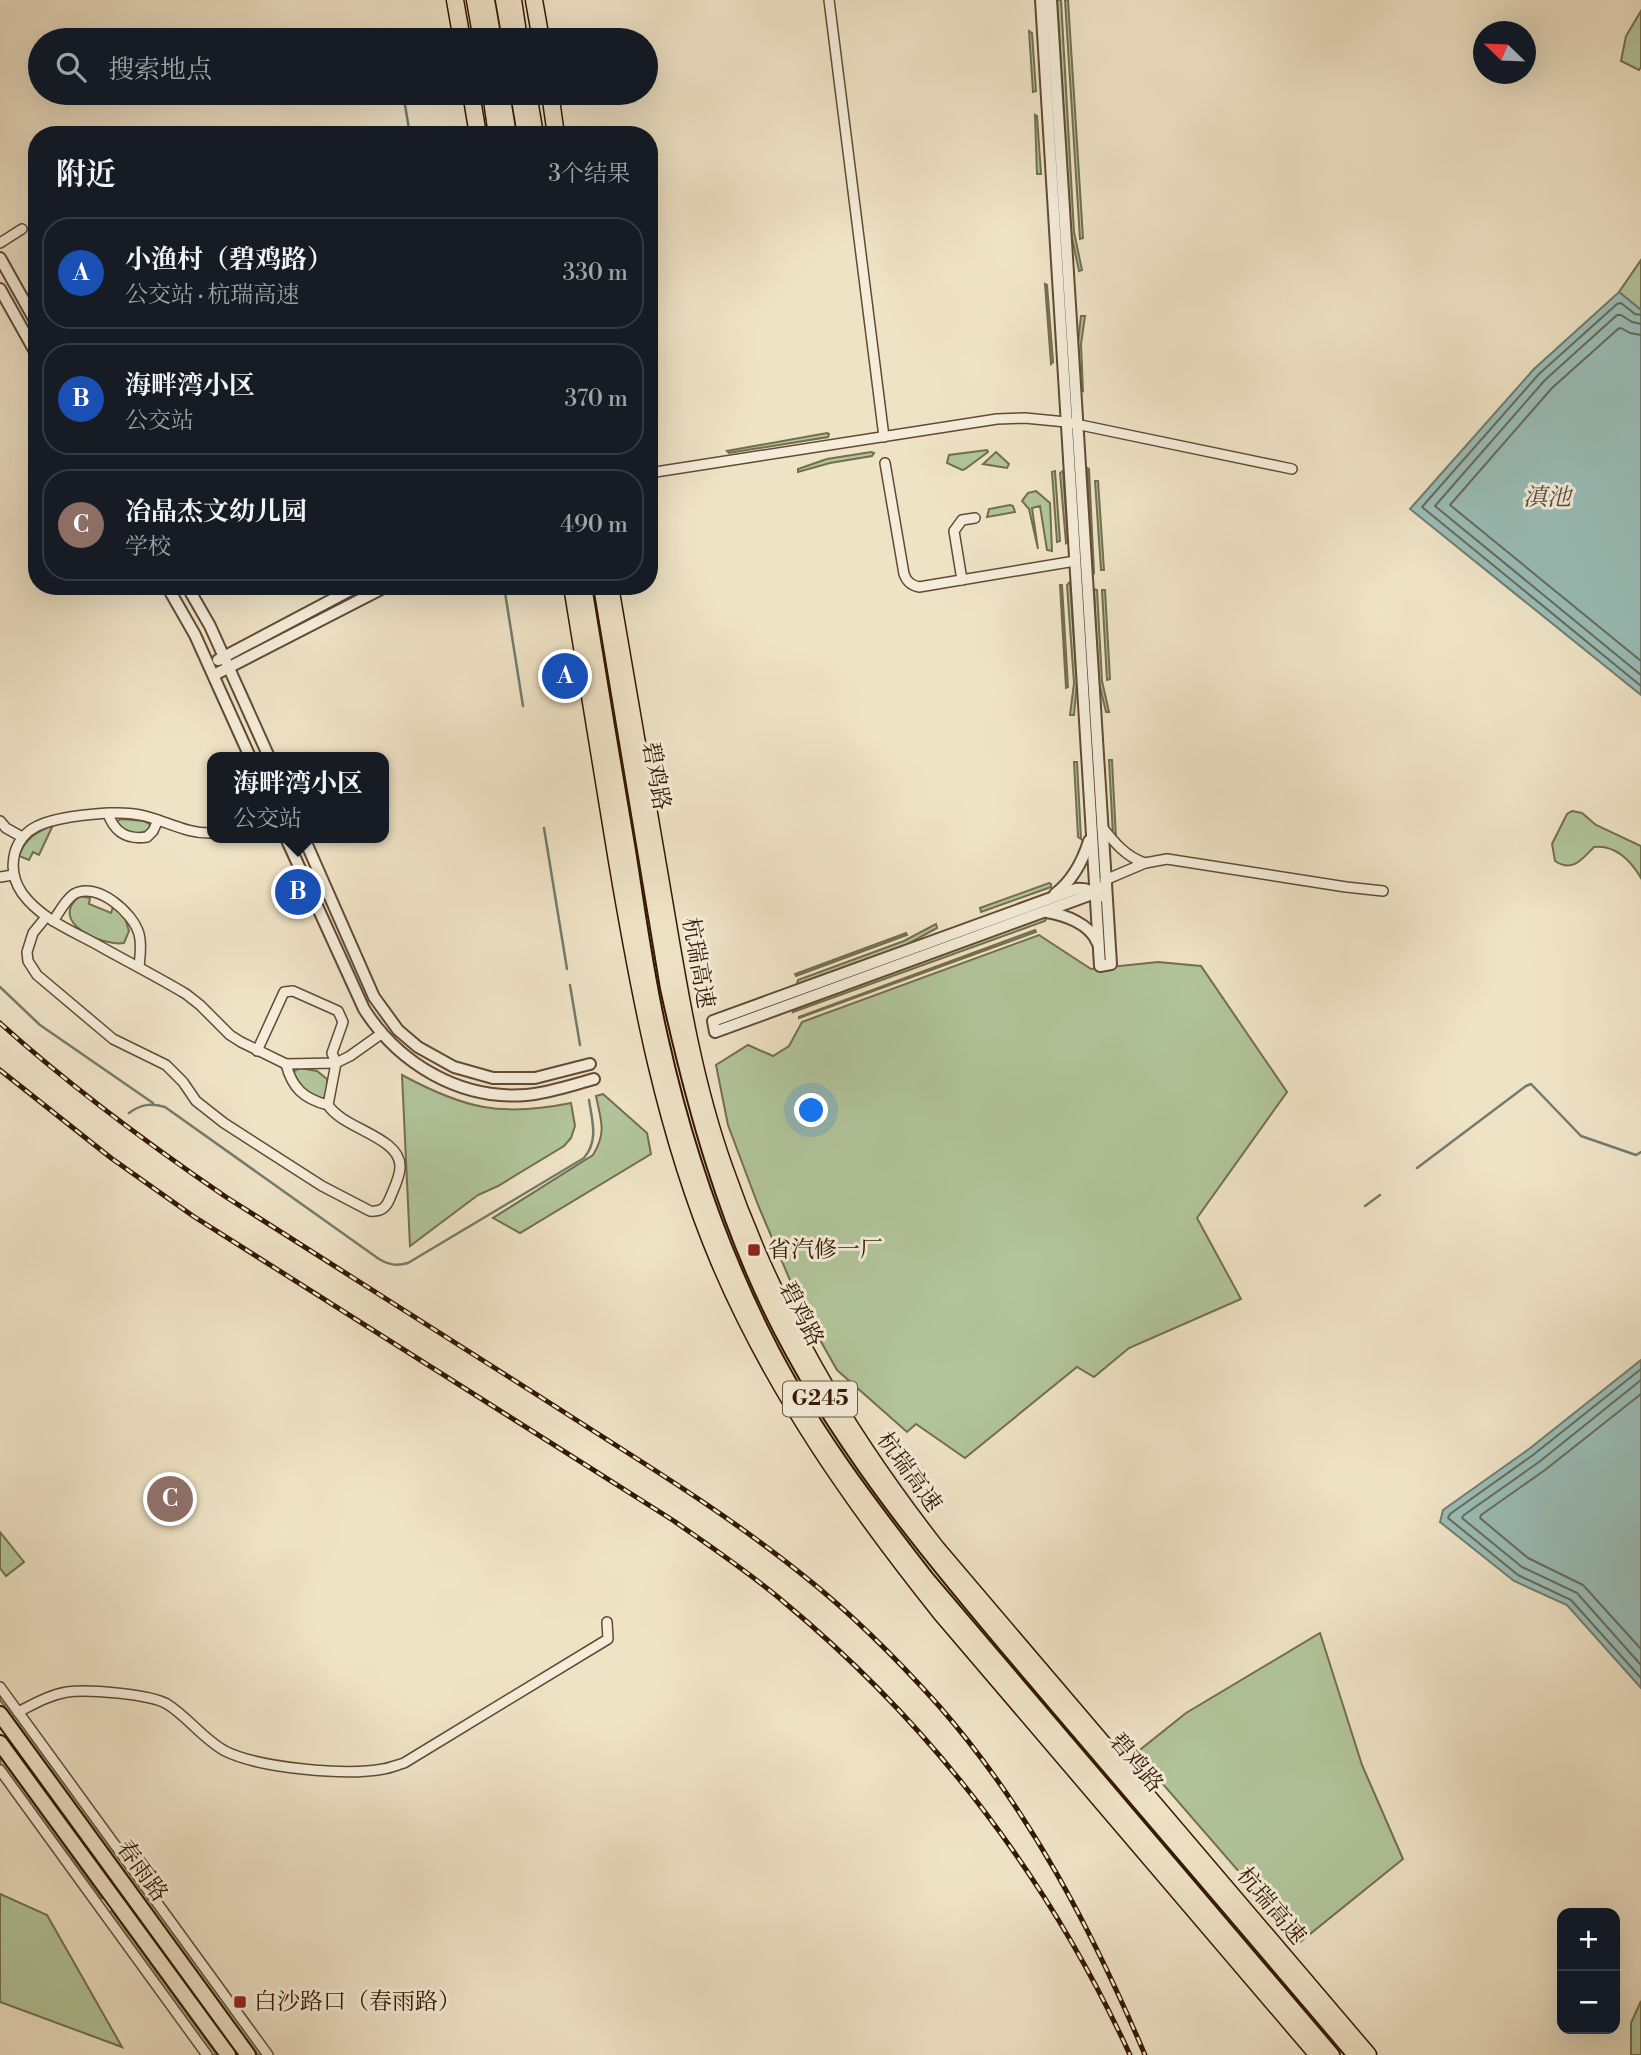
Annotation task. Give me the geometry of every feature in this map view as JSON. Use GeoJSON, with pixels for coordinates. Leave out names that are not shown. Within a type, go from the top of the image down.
{"type":"FeatureCollection","features":[{"type":"Feature","properties":{"kind":"highway"},"geometry":{"type":"LineString","coordinates":[[455,0],[460,28]]}},
{"type":"Feature","properties":{"kind":"highway"},"geometry":{"type":"LineString","coordinates":[[475,0],[480,28]]}},
{"type":"Feature","properties":{"kind":"highway"},"geometry":{"type":"LineString","coordinates":[[513,0],[517,28]]}},
{"type":"Feature","properties":{"kind":"highway"},"geometry":{"type":"LineString","coordinates":[[534,0],[539,28]]}},
{"type":"Feature","properties":{"kind":"highway"},"geometry":{"type":"LineString","coordinates":[[473,105],[476,126]]}},
{"type":"Feature","properties":{"kind":"highway"},"geometry":{"type":"LineString","coordinates":[[493,105],[496,126]]}},
{"type":"Feature","properties":{"kind":"highway"},"geometry":{"type":"LineString","coordinates":[[530,105],[534,126]]}},
{"type":"Feature","properties":{"kind":"highway"},"geometry":{"type":"LineString","coordinates":[[552,105],[555,126]]}},
{"type":"Feature","properties":{"kind":"highway"},"geometry":{"type":"LineString","coordinates":[[566,595],[609,810]]}},
{"type":"Feature","properties":{"kind":"highway"},"geometry":{"type":"LineString","coordinates":[[573,595],[647,1024],[677,1144],[690,1183],[719,1261],[754,1336],[802,1422],[852,1498],[934,1604],[1318,2055]]}},
{"type":"Feature","properties":{"kind":"highway","name":"杭瑞高速"},"geometry":{"type":"LineString","coordinates":[[612,595],[691,1050],[723,1166],[786,1318],[838,1410],[929,1539],[1368,2055]]}},
{"type":"Feature","properties":{"kind":"main road"},"geometry":{"type":"LineString","coordinates":[[487,0],[492,28]]}},
{"type":"Feature","properties":{"kind":"main road"},"geometry":{"type":"LineString","coordinates":[[503,0],[507,28]]}},
{"type":"Feature","properties":{"kind":"main road"},"geometry":{"type":"LineString","coordinates":[[504,105],[508,126]]}},
{"type":"Feature","properties":{"kind":"main road"},"geometry":{"type":"LineString","coordinates":[[520,105],[524,126]]}},
{"type":"Feature","properties":{"kind":"main road","name":"碧鸡路"},"geometry":{"type":"LineString","coordinates":[[585,595],[651,992],[666,1061],[683,1128],[712,1215],[766,1341],[836,1458],[926,1578],[1332,2055]]}},
{"type":"Feature","properties":{"kind":"main road","name":"碧鸡路"},"geometry":{"type":"LineString","coordinates":[[602,595],[668,988],[678,1033],[713,1164],[744,1248],[781,1330],[821,1400],[865,1468],[929,1552],[1355,2055]]}},
{"type":"Feature","properties":{"kind":"main road","name":"春雨路"},"geometry":{"type":"LineString","coordinates":[[0,1714],[248,2055]]}},
{"type":"Feature","properties":{"kind":"main road","name":"春雨路"},"geometry":{"type":"LineString","coordinates":[[0,1743],[228,2055]]}},
{"type":"Feature","properties":{"kind":"street"},"geometry":{"type":"LineString","coordinates":[[829,0],[884,437]]}},
{"type":"Feature","properties":{"kind":"street"},"geometry":{"type":"LineString","coordinates":[[1041,0],[1072,423],[1102,827],[1111,964],[1100,966],[1075,561],[1072,423],[1051,0]]}},
{"type":"Feature","properties":{"kind":"street"},"geometry":{"type":"LineString","coordinates":[[0,243],[22,229]]}},
{"type":"Feature","properties":{"kind":"street"},"geometry":{"type":"LineString","coordinates":[[0,258],[28,308]]}},
{"type":"Feature","properties":{"kind":"street"},"geometry":{"type":"LineString","coordinates":[[0,289],[28,339]]}},
{"type":"Feature","properties":{"kind":"street"},"geometry":{"type":"LineString","coordinates":[[658,472],[997,419],[1025,418],[1072,423],[1292,469]]}},
{"type":"Feature","properties":{"kind":"street"},"geometry":{"type":"LineString","coordinates":[[885,463],[906,579],[914,586],[1075,561]]}},
{"type":"Feature","properties":{"kind":"street"},"geometry":{"type":"LineString","coordinates":[[962,580],[954,531],[962,520],[975,518]]}},
{"type":"Feature","properties":{"kind":"street"},"geometry":{"type":"LineString","coordinates":[[172,595],[212,670],[248,752]]}},
{"type":"Feature","properties":{"kind":"street"},"geometry":{"type":"LineString","coordinates":[[192,595],[210,626],[267,752]]}},
{"type":"Feature","properties":{"kind":"street"},"geometry":{"type":"LineString","coordinates":[[212,670],[342,595]]}},
{"type":"Feature","properties":{"kind":"street"},"geometry":{"type":"LineString","coordinates":[[227,662],[368,595]]}},
{"type":"Feature","properties":{"kind":"street"},"geometry":{"type":"LineString","coordinates":[[108,814],[112,826],[129,837],[148,837],[158,820]]}},
{"type":"Feature","properties":{"kind":"street"},"geometry":{"type":"LineString","coordinates":[[207,833],[194,832],[135,814],[71,817],[41,824],[22,837],[16,849],[13,875],[22,892],[49,919],[186,994],[230,1035],[257,1051],[286,1063],[336,1063],[381,1034]]}},
{"type":"Feature","properties":{"kind":"street"},"geometry":{"type":"LineString","coordinates":[[0,821],[6,828],[22,837]]}},
{"type":"Feature","properties":{"kind":"street"},"geometry":{"type":"LineString","coordinates":[[1102,827],[1120,848],[1145,863]]}},
{"type":"Feature","properties":{"kind":"street"},"geometry":{"type":"LineString","coordinates":[[1048,899],[1069,880],[1092,835]]}},
{"type":"Feature","properties":{"kind":"street"},"geometry":{"type":"LineString","coordinates":[[288,843],[356,995],[381,1034],[404,1056],[446,1081],[477,1091],[509,1095],[557,1089],[594,1079],[590,1064],[535,1078],[493,1078],[454,1068],[418,1047],[390,1020],[374,997],[306,843]]}},
{"type":"Feature","properties":{"kind":"street"},"geometry":{"type":"LineString","coordinates":[[1105,880],[1145,863],[1167,859],[1383,891]]}},
{"type":"Feature","properties":{"kind":"street"},"geometry":{"type":"LineString","coordinates":[[1104,864],[1100,885],[1095,893],[715,1032],[713,1021],[1048,899],[1083,888],[1095,893],[1107,907]]}},
{"type":"Feature","properties":{"kind":"street"},"geometry":{"type":"LineString","coordinates":[[0,877],[13,875]]}},
{"type":"Feature","properties":{"kind":"street"},"geometry":{"type":"LineString","coordinates":[[139,967],[139,934],[133,920],[113,901],[92,892],[75,893],[68,899],[33,933],[27,952],[28,961],[37,975],[113,1039],[175,1072],[196,1101],[224,1123],[331,1192],[370,1211],[382,1210],[388,1203],[400,1171],[398,1156],[386,1143],[340,1118],[328,1105],[313,1101],[297,1090],[286,1063]]}},
{"type":"Feature","properties":{"kind":"street"},"geometry":{"type":"LineString","coordinates":[[1044,912],[1078,923],[1095,937],[1099,947]]}},
{"type":"Feature","properties":{"kind":"street"},"geometry":{"type":"LineString","coordinates":[[257,1051],[284,992],[293,990],[333,1008],[340,1015],[342,1028],[332,1053],[336,1063],[328,1105]]}},
{"type":"Feature","properties":{"kind":"street"},"geometry":{"type":"LineString","coordinates":[[18,1712],[45,1699],[70,1692],[142,1695],[167,1704],[224,1750],[237,1755],[267,1763],[332,1771],[383,1769],[404,1763],[608,1639],[607,1622]]}},
{"type":"Feature","properties":{"kind":"street"},"geometry":{"type":"LineString","coordinates":[[0,1687],[268,2055]]}},
{"type":"Feature","properties":{"kind":"street"},"geometry":{"type":"LineString","coordinates":[[0,1770],[207,2055]]}},
{"type":"Feature","properties":{"kind":"green space"},"geometry":{"type":"Polygon","coordinates":[[[1057,0],[1061,0],[1074,232],[1082,270],[1079,271],[1071,233],[1057,0]]]}},
{"type":"Feature","properties":{"kind":"green space"},"geometry":{"type":"Polygon","coordinates":[[[1065,0],[1068,0],[1083,238],[1080,239],[1065,0]]]}},
{"type":"Feature","properties":{"kind":"green space"},"geometry":{"type":"Polygon","coordinates":[[[1641,11],[1639,70],[1621,61],[1626,36],[1641,11]]]}},
{"type":"Feature","properties":{"kind":"green space"},"geometry":{"type":"Polygon","coordinates":[[[1029,31],[1032,33],[1036,91],[1033,92],[1029,31]]]}},
{"type":"Feature","properties":{"kind":"green space"},"geometry":{"type":"Polygon","coordinates":[[[1035,115],[1037,116],[1041,174],[1037,174],[1035,115]]]}},
{"type":"Feature","properties":{"kind":"green space"},"geometry":{"type":"Polygon","coordinates":[[[1641,260],[1641,310],[1619,292],[1641,260]]]}},
{"type":"Feature","properties":{"kind":"green space"},"geometry":{"type":"Polygon","coordinates":[[[1045,284],[1053,362],[1051,364],[1045,284]]]}},
{"type":"Feature","properties":{"kind":"green space"},"geometry":{"type":"Polygon","coordinates":[[[1081,316],[1085,316],[1081,344],[1083,391],[1078,343],[1081,316]]]}},
{"type":"Feature","properties":{"kind":"green space"},"geometry":{"type":"Polygon","coordinates":[[[827,433],[828,437],[729,453],[727,451],[827,433]]]}},
{"type":"Feature","properties":{"kind":"green space"},"geometry":{"type":"Polygon","coordinates":[[[988,452],[962,470],[947,463],[949,455],[988,452]]]}},
{"type":"Feature","properties":{"kind":"green space"},"geometry":{"type":"Polygon","coordinates":[[[996,452],[1009,464],[1007,468],[983,464],[996,452]]]}},
{"type":"Feature","properties":{"kind":"green space"},"geometry":{"type":"Polygon","coordinates":[[[874,453],[872,456],[798,472],[798,469],[827,459],[874,453]]]}},
{"type":"Feature","properties":{"kind":"green space"},"geometry":{"type":"Polygon","coordinates":[[[1087,468],[1089,469],[1094,573],[1092,572],[1087,468]]]}},
{"type":"Feature","properties":{"kind":"green space"},"geometry":{"type":"Polygon","coordinates":[[[1055,471],[1060,541],[1057,542],[1052,472],[1055,471]]]}},
{"type":"Feature","properties":{"kind":"green space"},"geometry":{"type":"Polygon","coordinates":[[[1063,471],[1068,541],[1066,543],[1060,473],[1063,471]]]}},
{"type":"Feature","properties":{"kind":"green space"},"geometry":{"type":"Polygon","coordinates":[[[1095,481],[1098,481],[1104,570],[1101,570],[1095,481]]]}},
{"type":"Feature","properties":{"kind":"green space"},"geometry":{"type":"Polygon","coordinates":[[[1036,491],[1050,503],[1052,551],[1047,550],[1040,506],[1032,508],[1038,549],[1029,509],[1022,501],[1028,493],[1036,491]]]}},
{"type":"Feature","properties":{"kind":"green space"},"geometry":{"type":"Polygon","coordinates":[[[1010,505],[1015,512],[987,517],[989,509],[1010,505]]]}},
{"type":"Feature","properties":{"kind":"green space"},"geometry":{"type":"Polygon","coordinates":[[[1070,582],[1077,682],[1074,715],[1070,715],[1074,683],[1067,585],[1070,582]]]}},
{"type":"Feature","properties":{"kind":"green space"},"geometry":{"type":"Polygon","coordinates":[[[1060,585],[1068,687],[1066,688],[1060,585]]]}},
{"type":"Feature","properties":{"kind":"green space"},"geometry":{"type":"Polygon","coordinates":[[[1094,589],[1097,590],[1102,681],[1109,712],[1106,712],[1098,679],[1094,589]]]}},
{"type":"Feature","properties":{"kind":"green space"},"geometry":{"type":"Polygon","coordinates":[[[1102,590],[1105,590],[1110,679],[1107,680],[1102,590]]]}},
{"type":"Feature","properties":{"kind":"green space"},"geometry":{"type":"Polygon","coordinates":[[[1109,760],[1112,760],[1116,838],[1113,836],[1109,760]]]}},
{"type":"Feature","properties":{"kind":"green space"},"geometry":{"type":"Polygon","coordinates":[[[1074,762],[1077,762],[1081,839],[1078,837],[1074,762]]]}},
{"type":"Feature","properties":{"kind":"green space"},"geometry":{"type":"Polygon","coordinates":[[[1572,811],[1582,813],[1596,825],[1641,846],[1641,878],[1622,855],[1609,848],[1594,847],[1572,865],[1567,866],[1555,861],[1552,844],[1567,814],[1572,811]]]}},
{"type":"Feature","properties":{"kind":"green space"},"geometry":{"type":"Polygon","coordinates":[[[121,819],[144,821],[152,825],[149,831],[135,834],[121,830],[116,822],[121,819]]]}},
{"type":"Feature","properties":{"kind":"green space"},"geometry":{"type":"Polygon","coordinates":[[[53,825],[39,855],[33,852],[29,860],[19,856],[32,837],[53,825]]]}},
{"type":"Feature","properties":{"kind":"green space"},"geometry":{"type":"Polygon","coordinates":[[[1049,883],[1051,887],[981,912],[980,908],[1049,883]]]}},
{"type":"Feature","properties":{"kind":"green space"},"geometry":{"type":"Polygon","coordinates":[[[80,896],[90,898],[89,904],[111,913],[113,907],[124,915],[129,931],[124,943],[92,937],[74,923],[70,915],[71,906],[80,896]]]}},
{"type":"Feature","properties":{"kind":"green space"},"geometry":{"type":"Polygon","coordinates":[[[1044,917],[1045,921],[793,1012],[794,1009],[1044,917]]]}},
{"type":"Feature","properties":{"kind":"green space"},"geometry":{"type":"Polygon","coordinates":[[[936,924],[937,928],[906,945],[797,984],[798,980],[904,941],[936,924]]]}},
{"type":"Feature","properties":{"kind":"green space"},"geometry":{"type":"Polygon","coordinates":[[[1035,930],[1036,932],[799,1018],[799,1017],[1035,930]]]}},
{"type":"Feature","properties":{"kind":"green space"},"geometry":{"type":"Polygon","coordinates":[[[906,933],[907,935],[796,976],[795,974],[906,933]]]}},
{"type":"Feature","properties":{"kind":"green space"},"geometry":{"type":"Polygon","coordinates":[[[1039,935],[1091,969],[1158,962],[1201,966],[1287,1092],[1197,1218],[1241,1299],[1129,1348],[1094,1377],[1077,1367],[965,1458],[916,1424],[907,1432],[837,1370],[801,1306],[758,1205],[728,1125],[716,1065],[748,1045],[773,1056],[789,1046],[802,1022],[1039,935]]]}},
{"type":"Feature","properties":{"kind":"green space"},"geometry":{"type":"Polygon","coordinates":[[[300,1068],[317,1071],[327,1079],[328,1092],[324,1098],[318,1099],[298,1085],[293,1072],[300,1068]]]}},
{"type":"Feature","properties":{"kind":"green space"},"geometry":{"type":"Polygon","coordinates":[[[402,1075],[445,1096],[484,1107],[524,1109],[571,1103],[575,1126],[571,1138],[564,1146],[478,1195],[410,1246],[402,1075]]]}},
{"type":"Feature","properties":{"kind":"green space"},"geometry":{"type":"Polygon","coordinates":[[[603,1094],[647,1133],[651,1154],[520,1233],[493,1218],[593,1155],[601,1133],[596,1096],[603,1094]]]}},
{"type":"Feature","properties":{"kind":"green space"},"geometry":{"type":"Polygon","coordinates":[[[0,1532],[24,1562],[6,1576],[0,1568],[0,1532]]]}},
{"type":"Feature","properties":{"kind":"green space"},"geometry":{"type":"Polygon","coordinates":[[[1320,1633],[1362,1765],[1403,1859],[1300,1942],[1136,1753],[1186,1713],[1320,1633]]]}},
{"type":"Feature","properties":{"kind":"green space"},"geometry":{"type":"Polygon","coordinates":[[[0,1693],[264,2055],[258,2055],[0,1700],[0,1693]]]}},
{"type":"Feature","properties":{"kind":"green space"},"geometry":{"type":"Polygon","coordinates":[[[0,1757],[102,1898],[98,1901],[0,1766],[0,1757]]]}},
{"type":"Feature","properties":{"kind":"green space"},"geometry":{"type":"Polygon","coordinates":[[[0,1894],[47,1915],[122,2047],[0,2002],[0,1894]]]}},
{"type":"Feature","properties":{"kind":"green space"},"geometry":{"type":"Polygon","coordinates":[[[112,1911],[217,2055],[210,2055],[107,1914],[112,1911]]]}},
{"type":"Feature","properties":{"kind":"green space"},"geometry":{"type":"Polygon","coordinates":[[[1641,2001],[1641,2055],[1631,2055],[1631,2023],[1641,2001]]]}},
{"type":"Feature","properties":{"kind":"water","name":"滇池"},"geometry":{"type":"Polygon","coordinates":[[[1619,292],[1641,310],[1641,695],[1410,509],[1534,369],[1619,292]]]}},
{"type":"Feature","properties":{"kind":"water"},"geometry":{"type":"Polygon","coordinates":[[[1641,1360],[1641,1688],[1567,1605],[1514,1581],[1440,1522],[1443,1510],[1529,1449],[1641,1360]]]}},
{"type":"Feature","properties":{"kind":"waterway"},"geometry":{"type":"LineString","coordinates":[[405,105],[408,126]]}},
{"type":"Feature","properties":{"kind":"waterway"},"geometry":{"type":"LineString","coordinates":[[505,595],[523,706]]}},
{"type":"Feature","properties":{"kind":"waterway"},"geometry":{"type":"LineString","coordinates":[[544,828],[567,969]]}},
{"type":"Feature","properties":{"kind":"waterway"},"geometry":{"type":"LineString","coordinates":[[570,985],[580,1045]]}},
{"type":"Feature","properties":{"kind":"waterway"},"geometry":{"type":"LineString","coordinates":[[0,987],[40,1025],[153,1103]]}},
{"type":"Feature","properties":{"kind":"waterway"},"geometry":{"type":"LineString","coordinates":[[1417,1168],[1531,1084],[1581,1136],[1636,1155],[1641,1152]]}},
{"type":"Feature","properties":{"kind":"waterway"},"geometry":{"type":"LineString","coordinates":[[129,1113],[146,1105],[165,1107],[379,1259],[397,1265],[408,1263],[584,1158],[593,1137],[589,1100]]}},
{"type":"Feature","properties":{"kind":"waterway"},"geometry":{"type":"LineString","coordinates":[[1365,1206],[1380,1195]]}},
{"type":"Feature","properties":{"kind":"railway"},"geometry":{"type":"LineString","coordinates":[[0,1023],[82,1092],[197,1177],[681,1487],[774,1553],[840,1606],[891,1654],[939,1706],[1002,1786],[1056,1872],[1080,1917],[1145,2055]]}},
{"type":"Feature","properties":{"kind":"railway"},"geometry":{"type":"LineString","coordinates":[[0,1070],[111,1158],[193,1216],[674,1521],[785,1603],[890,1701],[938,1754],[983,1810],[1025,1868],[1063,1928],[1130,2055]]}},
{"type":"Feature","properties":{"kind":"place","name":"小渔村（碧鸡路）"},"geometry":{"type":"Point","coordinates":[565,676]}},
{"type":"Feature","properties":{"kind":"place","name":"海畔湾小区"},"geometry":{"type":"Point","coordinates":[298,892]}},
{"type":"Feature","properties":{"kind":"place","name":"省汽修一厂"},"geometry":{"type":"Point","coordinates":[754,1250]}},
{"type":"Feature","properties":{"kind":"place","name":"冶晶杰文幼儿园"},"geometry":{"type":"Point","coordinates":[170,1499]}},
{"type":"Feature","properties":{"kind":"place","name":"白沙路口（春雨路）"},"geometry":{"type":"Point","coordinates":[240,2002]}}]}
